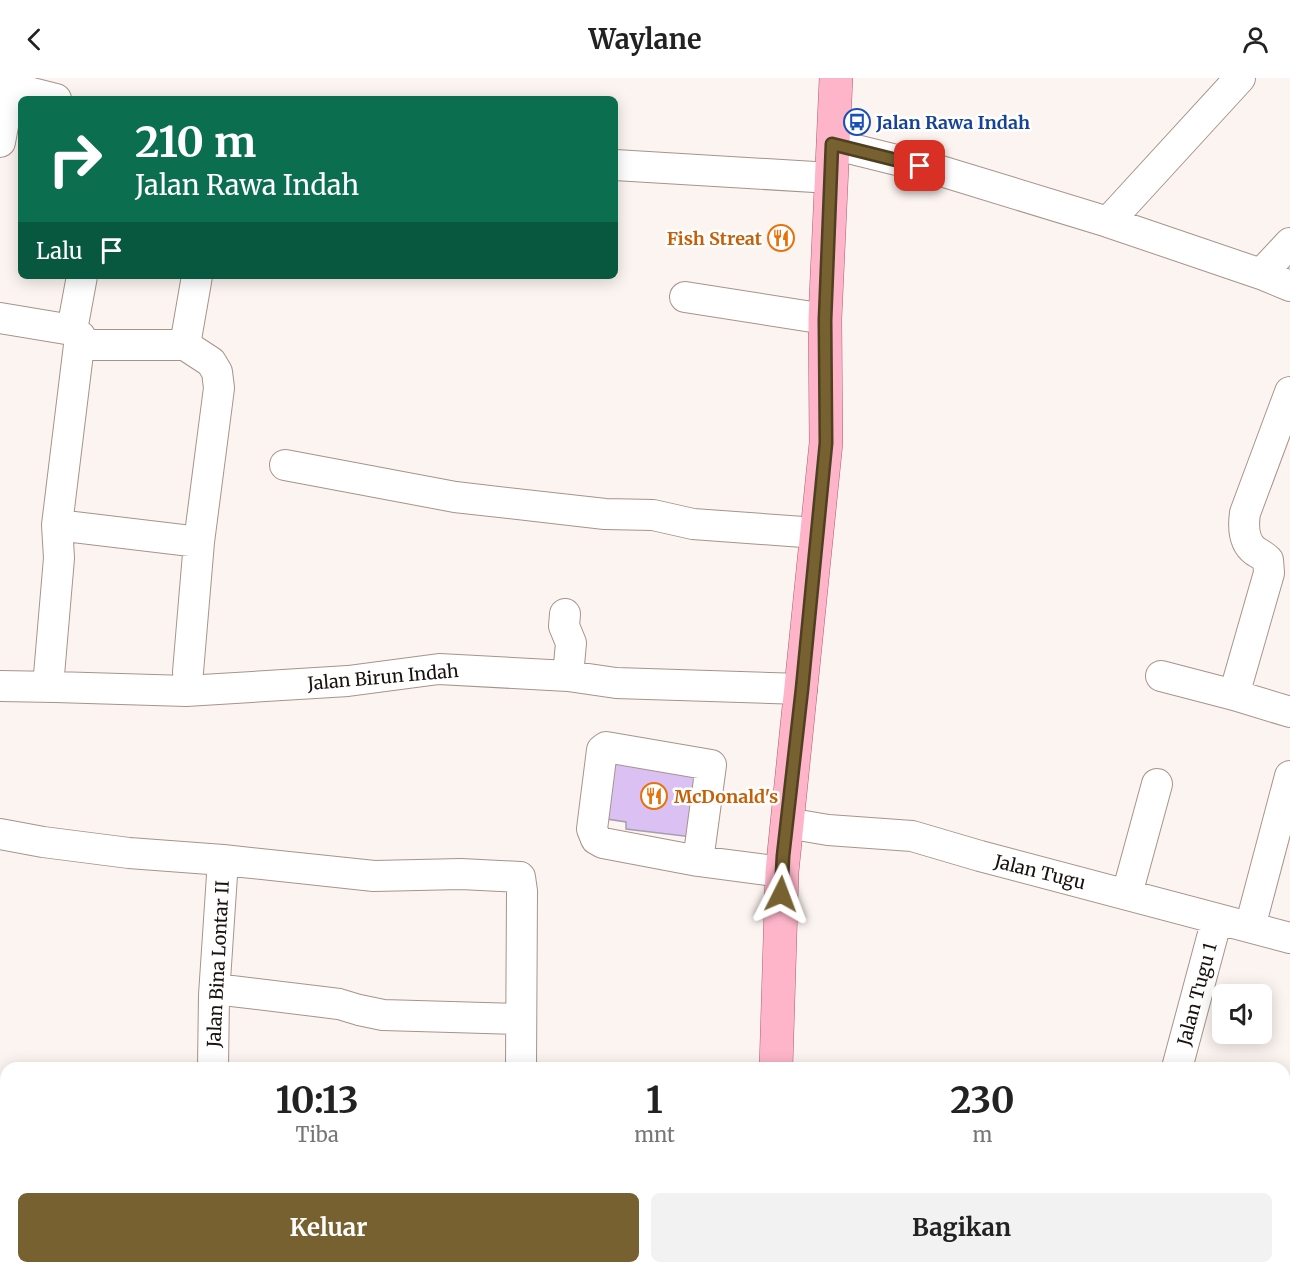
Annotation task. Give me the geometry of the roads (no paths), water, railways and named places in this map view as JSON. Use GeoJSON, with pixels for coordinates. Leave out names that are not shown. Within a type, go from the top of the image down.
{"type":"FeatureCollection","features":[{"type":"Feature","properties":{"kind":"main road"},"geometry":{"type":"LineString","coordinates":[[776,1062],[782,872],[826,443],[825,320],[836,78]]}},
{"type":"Feature","properties":{"kind":"street"},"geometry":{"type":"LineString","coordinates":[[1108,222],[1240,78]]}},
{"type":"Feature","properties":{"kind":"street"},"geometry":{"type":"LineString","coordinates":[[0,142],[5,87],[47,91]]}},
{"type":"Feature","properties":{"kind":"street"},"geometry":{"type":"LineString","coordinates":[[832,144],[941,171],[1108,222],[1290,286]]}},
{"type":"Feature","properties":{"kind":"street"},"geometry":{"type":"LineString","coordinates":[[618,165],[831,178]]}},
{"type":"Feature","properties":{"kind":"street"},"geometry":{"type":"LineString","coordinates":[[1261,274],[1290,243]]}},
{"type":"Feature","properties":{"kind":"street"},"geometry":{"type":"LineString","coordinates":[[41,680],[59,558],[57,525],[82,279]]}},
{"type":"Feature","properties":{"kind":"street"},"geometry":{"type":"LineString","coordinates":[[185,345],[196,279]]}},
{"type":"Feature","properties":{"kind":"street"},"geometry":{"type":"LineString","coordinates":[[685,297],[825,320]]}},
{"type":"Feature","properties":{"kind":"street"},"geometry":{"type":"LineString","coordinates":[[0,318],[76,338],[185,345],[211,362],[217,372],[219,388],[199,542],[188,672]]}},
{"type":"Feature","properties":{"kind":"street"},"geometry":{"type":"LineString","coordinates":[[1234,695],[1269,573],[1268,560],[1246,542],[1245,513],[1278,458],[1290,392]]}},
{"type":"Feature","properties":{"kind":"street"},"geometry":{"type":"LineString","coordinates":[[285,465],[455,497],[605,514],[653,515],[693,524],[817,533]]}},
{"type":"Feature","properties":{"kind":"street"},"geometry":{"type":"LineString","coordinates":[[57,525],[199,542]]}},
{"type":"Feature","properties":{"kind":"street"},"geometry":{"type":"LineString","coordinates":[[41,680],[44,573]]}},
{"type":"Feature","properties":{"kind":"street"},"geometry":{"type":"LineString","coordinates":[[565,614],[564,626],[571,644],[568,676]]}},
{"type":"Feature","properties":{"kind":"street","name":"Jalan Birun Indah"},"geometry":{"type":"LineString","coordinates":[[0,686],[41,680],[186,691],[348,681],[439,669],[568,676],[616,683],[802,689]]}},
{"type":"Feature","properties":{"kind":"street"},"geometry":{"type":"LineString","coordinates":[[1161,676],[1290,712]]}},
{"type":"Feature","properties":{"kind":"street"},"geometry":{"type":"LineString","coordinates":[[698,861],[711,765],[606,747],[602,750],[592,829],[596,839],[603,843],[698,861],[782,872]]}},
{"type":"Feature","properties":{"kind":"street"},"geometry":{"type":"LineString","coordinates":[[1250,927],[1290,776]]}},
{"type":"Feature","properties":{"kind":"street"},"geometry":{"type":"LineString","coordinates":[[1127,894],[1157,784]]}},
{"type":"Feature","properties":{"kind":"street","name":"Jalan Tugu"},"geometry":{"type":"LineString","coordinates":[[787,824],[828,830],[912,836],[1290,938]]}},
{"type":"Feature","properties":{"kind":"street"},"geometry":{"type":"LineString","coordinates":[[0,834],[129,853],[223,860],[374,876],[461,874],[520,877],[522,891],[521,1062]]}},
{"type":"Feature","properties":{"kind":"street","name":"Jalan Bina Lontar II"},"geometry":{"type":"LineString","coordinates":[[213,1062],[223,860]]}},
{"type":"Feature","properties":{"kind":"street","name":"Jalan Tugu 1"},"geometry":{"type":"LineString","coordinates":[[1179,1062],[1217,919]]}},
{"type":"Feature","properties":{"kind":"street"},"geometry":{"type":"LineString","coordinates":[[215,989],[339,1004],[383,1015],[521,1019]]}},
{"type":"Feature","properties":{"kind":"place","name":"Jalan Rawa Indah"},"geometry":{"type":"Point","coordinates":[857,122]}},
{"type":"Feature","properties":{"kind":"place","name":"Fish Streat"},"geometry":{"type":"Point","coordinates":[781,238]}},
{"type":"Feature","properties":{"kind":"place","name":"McDonald's"},"geometry":{"type":"Point","coordinates":[654,796]}}]}
